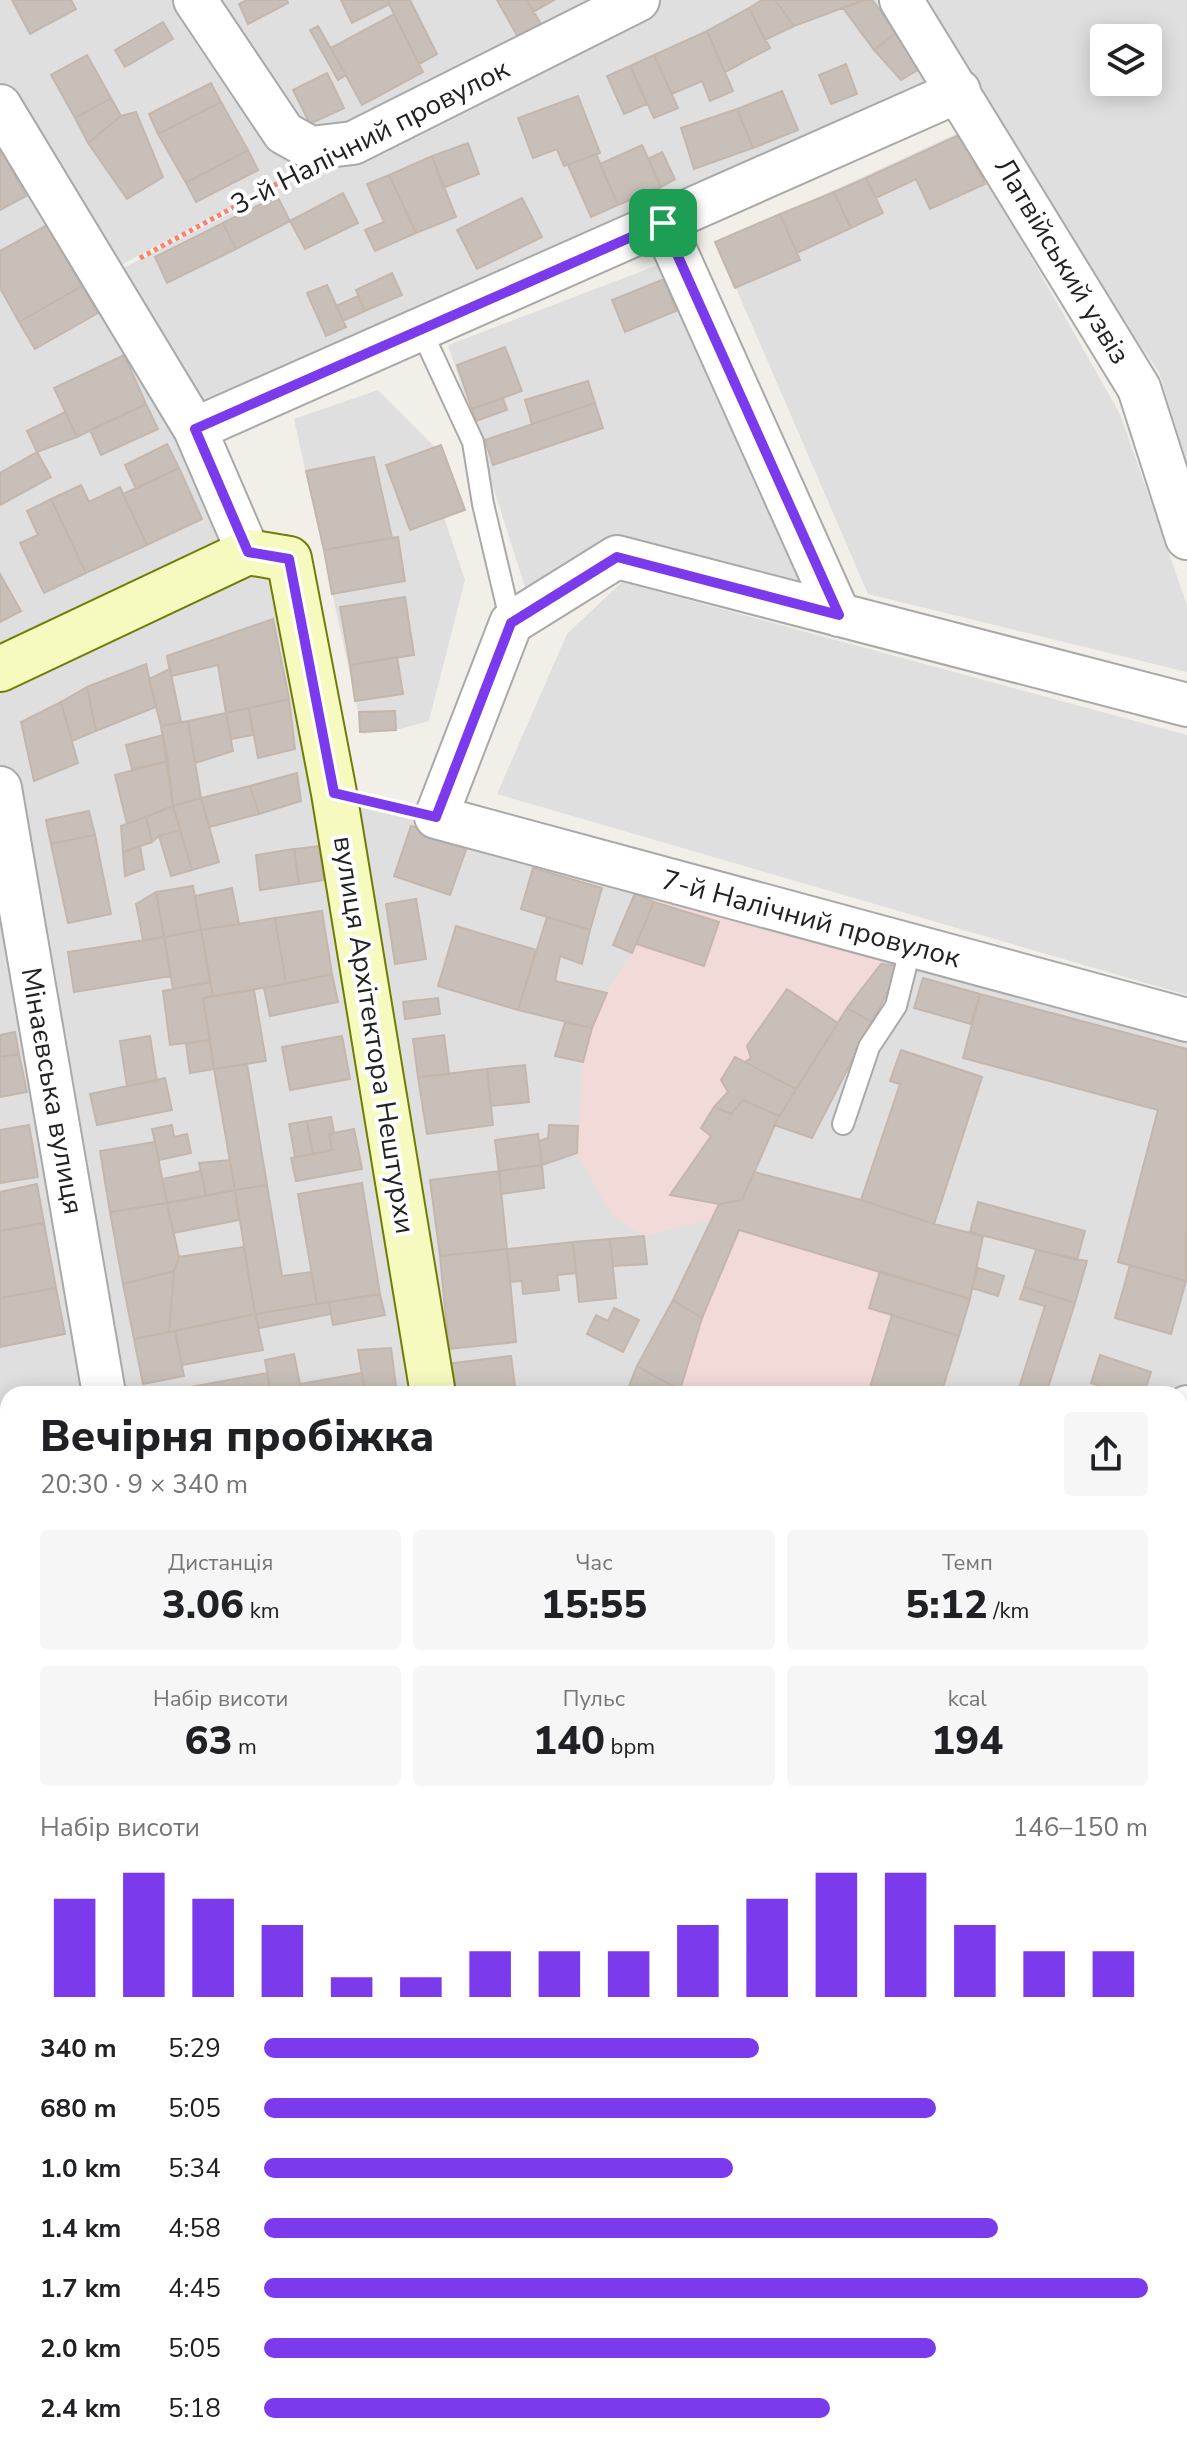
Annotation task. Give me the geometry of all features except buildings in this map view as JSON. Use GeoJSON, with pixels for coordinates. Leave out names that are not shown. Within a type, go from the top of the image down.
{"type":"FeatureCollection","features":[{"type":"Feature","properties":{"kind":"main road"},"geometry":{"type":"LineString","coordinates":[[0,669],[248,552]]}},
{"type":"Feature","properties":{"kind":"main road","name":"вулиця Архітектора Нештурхи"},"geometry":{"type":"LineString","coordinates":[[248,552],[289,559],[334,793],[432,1386]]}},
{"type":"Feature","properties":{"kind":"street","name":"3-й Налічний провулок"},"geometry":{"type":"LineString","coordinates":[[195,0],[284,133],[311,148],[353,143],[638,0]]}},
{"type":"Feature","properties":{"kind":"street","name":"Латвійський узвіз"},"geometry":{"type":"LineString","coordinates":[[901,0],[1139,388],[1187,538]]}},
{"type":"Feature","properties":{"kind":"street"},"geometry":{"type":"LineString","coordinates":[[195,429],[959,91]]}},
{"type":"Feature","properties":{"kind":"street"},"geometry":{"type":"LineString","coordinates":[[0,106],[195,429],[248,552]]}},
{"type":"Feature","properties":{"kind":"street"},"geometry":{"type":"LineString","coordinates":[[663,223],[839,615]]}},
{"type":"Feature","properties":{"kind":"street"},"geometry":{"type":"LineString","coordinates":[[436,817],[511,623],[617,557],[1187,705]]}},
{"type":"Feature","properties":{"kind":"street","name":"Мінаєвська вулиця"},"geometry":{"type":"LineString","coordinates":[[0,788],[103,1386]]}},
{"type":"Feature","properties":{"kind":"street","name":"7-й Налічний провулок"},"geometry":{"type":"LineString","coordinates":[[436,817],[1187,1020]]}},
{"type":"Feature","properties":{"kind":"lane"},"geometry":{"type":"LineString","coordinates":[[421,330],[473,442],[483,504],[511,623]]}},
{"type":"Feature","properties":{"kind":"lane"},"geometry":{"type":"LineString","coordinates":[[843,1124],[869,1047],[896,1006],[911,946]]}},
{"type":"Feature","properties":{"kind":"path","name":"3-й Налічний провулок"},"geometry":{"type":"LineString","coordinates":[[104,277],[297,173]]}},
{"type":"Feature","properties":{"kind":"path"},"geometry":{"type":"LineString","coordinates":[[334,793],[436,817]]}},
{"type":"Feature","properties":{"kind":"shaded area"},"geometry":{"type":"Polygon","coordinates":[[[0,0],[188,0],[282,139],[342,148],[102,275],[0,104],[0,0]]]}},
{"type":"Feature","properties":{"kind":"shaded area"},"geometry":{"type":"Polygon","coordinates":[[[197,0],[632,0],[311,146],[197,0]]]}},
{"type":"Feature","properties":{"kind":"shaded area"},"geometry":{"type":"Polygon","coordinates":[[[647,0],[894,0],[953,90],[196,425],[108,276],[647,0]]]}},
{"type":"Feature","properties":{"kind":"shaded area"},"geometry":{"type":"Polygon","coordinates":[[[904,0],[1187,0],[1187,465],[1159,372],[962,90],[904,0]]]}},
{"type":"Feature","properties":{"kind":"shaded area"},"geometry":{"type":"Polygon","coordinates":[[[0,110],[244,551],[0,666],[0,110]]]}},
{"type":"Feature","properties":{"kind":"shaded area"},"geometry":{"type":"Polygon","coordinates":[[[960,132],[1120,414],[1187,605],[1187,672],[868,594],[717,244],[960,132]]]}},
{"type":"Feature","properties":{"kind":"shaded area"},"geometry":{"type":"Polygon","coordinates":[[[658,265],[803,585],[609,545],[525,587],[448,345],[658,265]]]}},
{"type":"Feature","properties":{"kind":"shaded area"},"geometry":{"type":"Polygon","coordinates":[[[378,390],[435,447],[444,517],[465,580],[429,721],[396,730],[363,734],[294,419],[378,390]]]}},
{"type":"Feature","properties":{"kind":"shaded area"},"geometry":{"type":"Polygon","coordinates":[[[288,560],[430,1386],[0,1386],[0,669],[288,560]]]}},
{"type":"Feature","properties":{"kind":"shaded area"},"geometry":{"type":"Polygon","coordinates":[[[622,582],[1187,735],[1187,995],[497,794],[567,634],[622,582]]]}},
{"type":"Feature","properties":{"kind":"shaded area"},"geometry":{"type":"Polygon","coordinates":[[[342,801],[659,883],[632,953],[607,993],[592,1028],[711,1220],[630,1386],[437,1386],[342,801]]]}},
{"type":"Feature","properties":{"kind":"shaded area"},"geometry":{"type":"Polygon","coordinates":[[[659,883],[899,942],[847,1008],[774,1125],[754,1171],[983,1236],[970,1299],[943,1386],[630,1386],[711,1220],[644,1236],[612,1216],[577,1153],[583,1062],[592,1028],[607,993],[632,953],[659,883]]]}},
{"type":"Feature","properties":{"kind":"shaded area"},"geometry":{"type":"Polygon","coordinates":[[[899,942],[1187,1026],[1186,1386],[943,1386],[970,1299],[983,1236],[754,1172],[774,1125],[847,1008],[899,942]]]}},
{"type":"Feature","properties":{"kind":"route"},"geometry":{"type":"LineString","coordinates":[[663,223],[839,615],[617,557],[511,623],[436,817],[334,793],[289,559],[248,552],[195,429],[663,223]]}}]}
